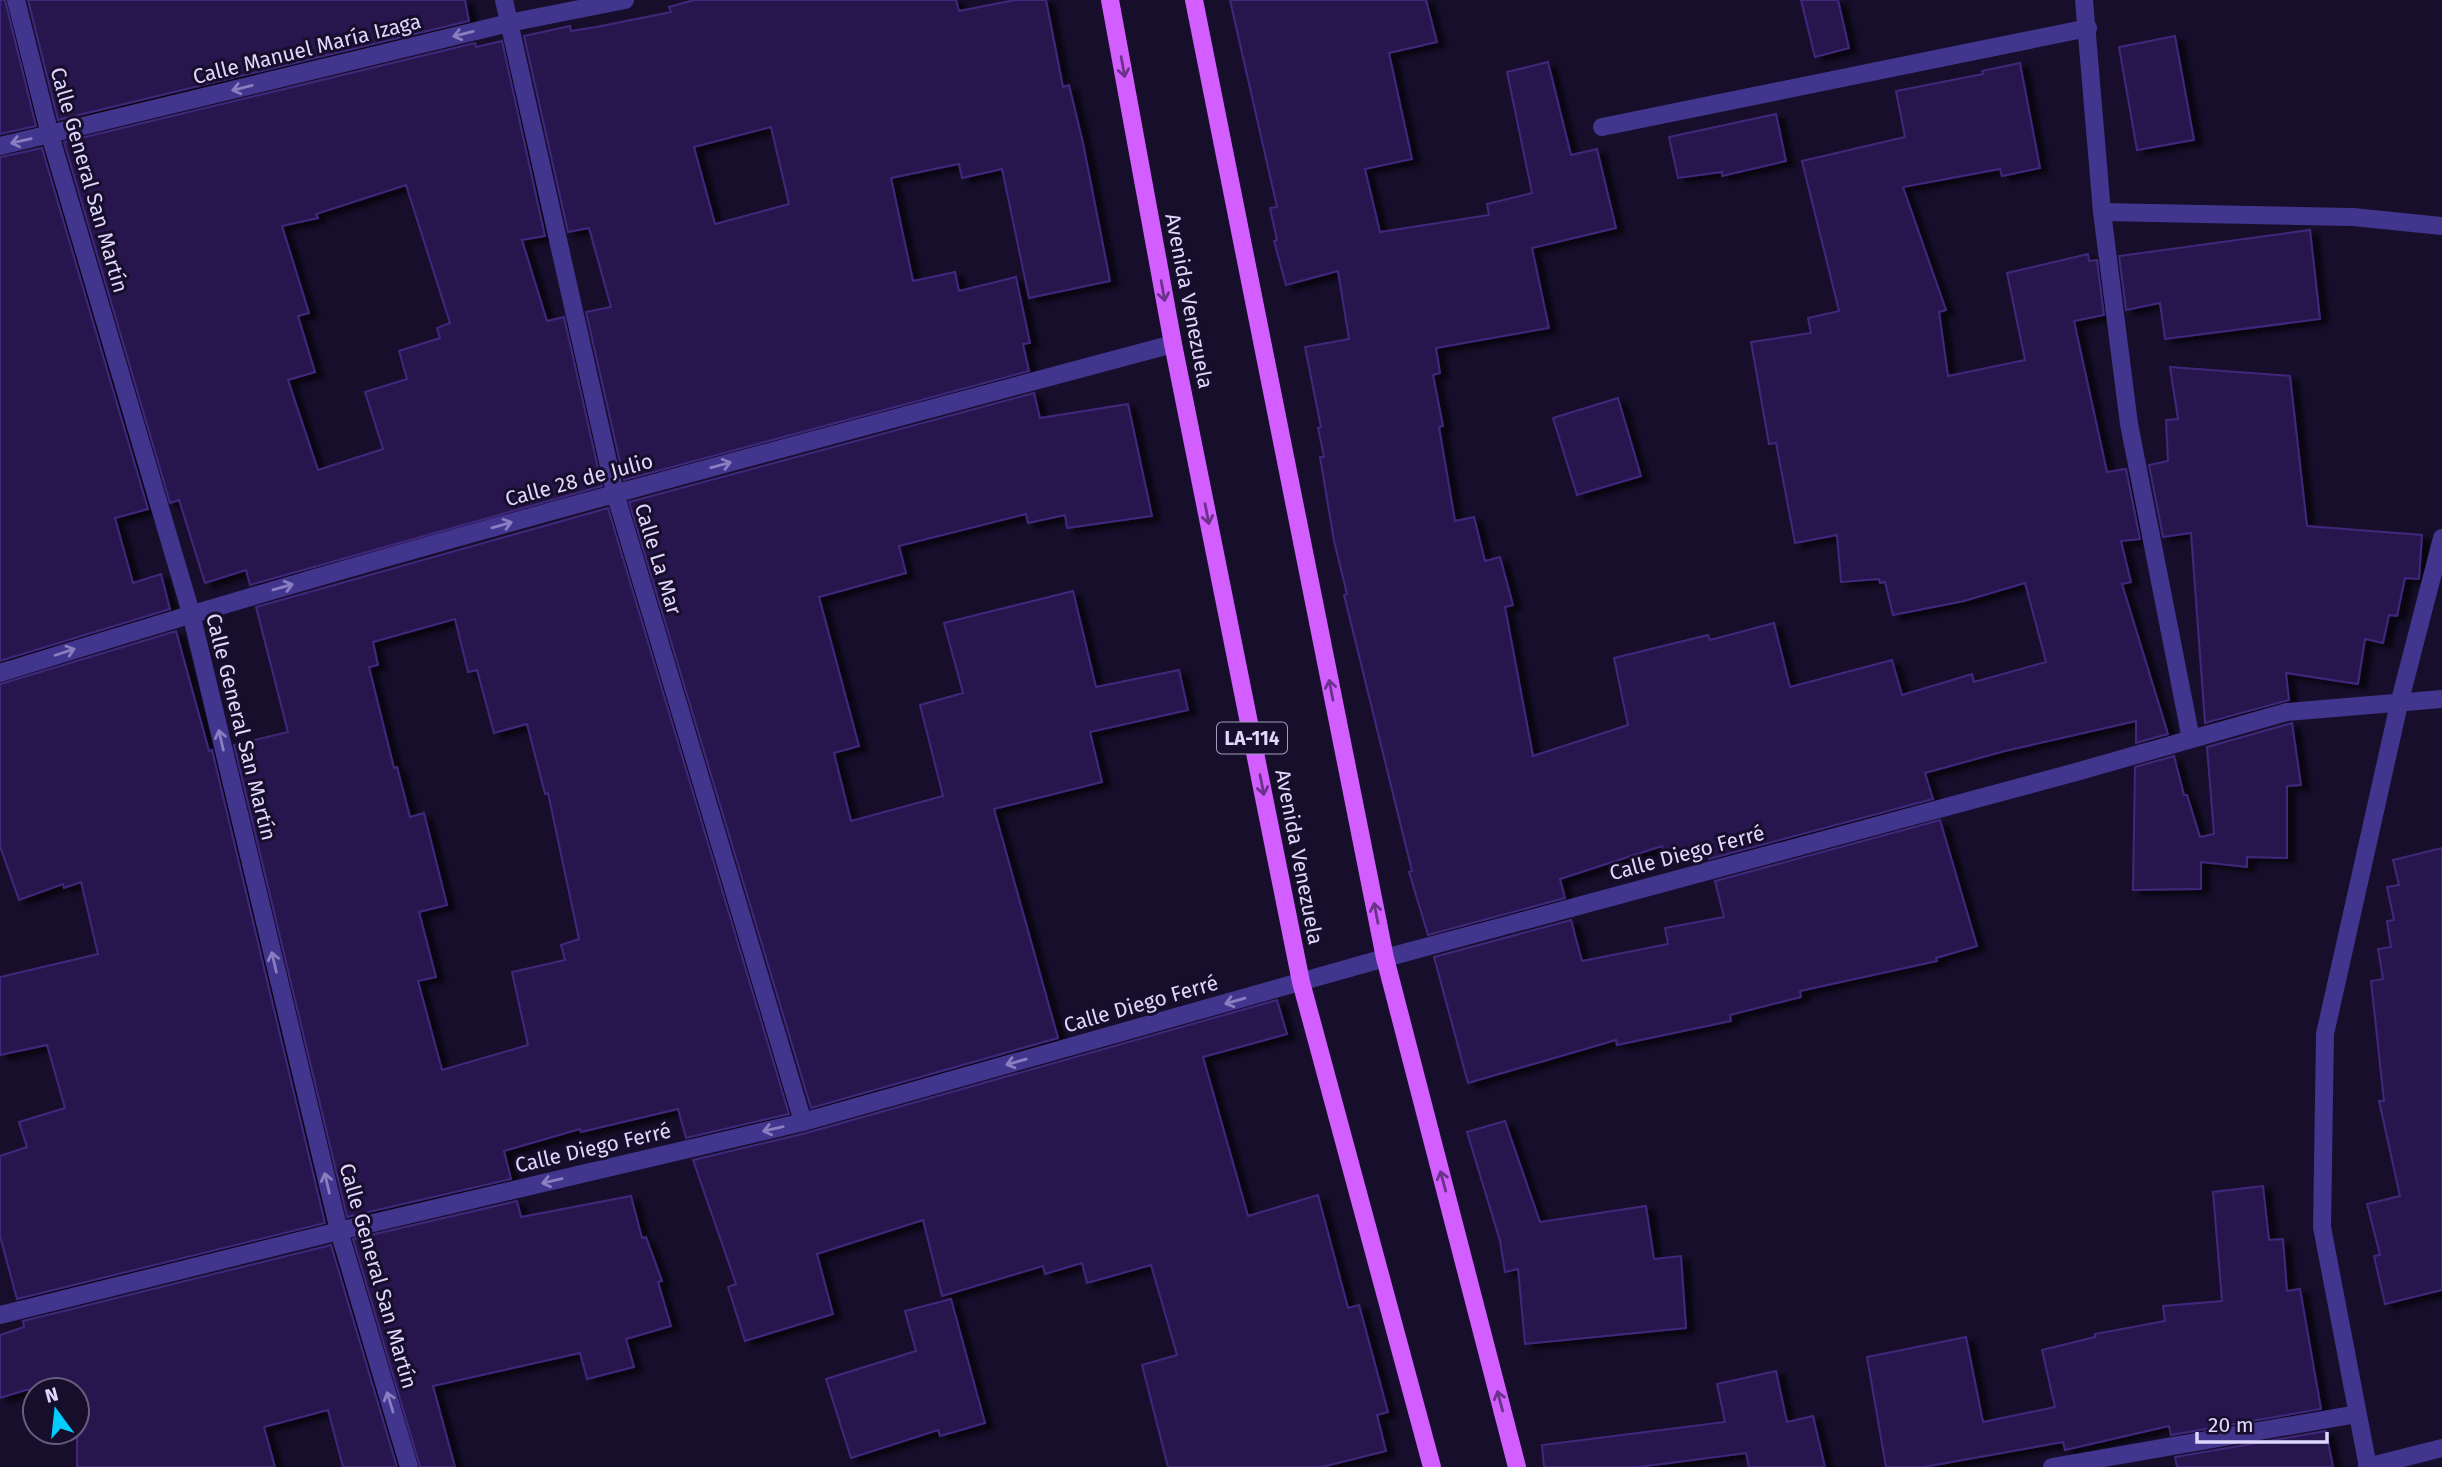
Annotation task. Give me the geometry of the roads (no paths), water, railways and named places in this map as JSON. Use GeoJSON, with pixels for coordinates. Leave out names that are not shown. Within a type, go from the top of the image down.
{"type":"FeatureCollection","features":[{"type":"Feature","properties":{"kind":"main road","name":"Avenida Venezuela"},"geometry":{"type":"LineString","coordinates":[[1110,0],[1173,344],[1301,982],[1432,1467]]}},
{"type":"Feature","properties":{"kind":"main road"},"geometry":{"type":"LineString","coordinates":[[1194,0],[1385,958],[1517,1467]]}},
{"type":"Feature","properties":{"kind":"street","name":"Calle General San Martín"},"geometry":{"type":"LineString","coordinates":[[16,0],[50,135],[191,613],[339,1231],[410,1467]]}},
{"type":"Feature","properties":{"kind":"street","name":"Calle La Mar"},"geometry":{"type":"LineString","coordinates":[[504,0],[615,493],[803,1122]]}},
{"type":"Feature","properties":{"kind":"street","name":"Calle Manuel María Izaga"},"geometry":{"type":"LineString","coordinates":[[0,146],[509,23],[625,0]]}},
{"type":"Feature","properties":{"kind":"street"},"geometry":{"type":"LineString","coordinates":[[2084,0],[2102,212],[2129,424],[2191,739]]}},
{"type":"Feature","properties":{"kind":"street"},"geometry":{"type":"LineString","coordinates":[[1602,127],[2088,28]]}},
{"type":"Feature","properties":{"kind":"street"},"geometry":{"type":"LineString","coordinates":[[2102,212],[2353,217],[2442,226]]}},
{"type":"Feature","properties":{"kind":"street","name":"Calle 28 de Julio"},"geometry":{"type":"LineString","coordinates":[[0,673],[191,613],[615,493],[1173,344]]}},
{"type":"Feature","properties":{"kind":"street"},"geometry":{"type":"LineString","coordinates":[[2442,538],[2399,704],[2325,1034],[2322,1227],[2367,1467],[2442,1448]]}},
{"type":"Feature","properties":{"kind":"street","name":"Calle Diego Ferré"},"geometry":{"type":"LineString","coordinates":[[0,1315],[339,1231],[803,1122],[1385,958],[2287,712],[2442,699]]}},
{"type":"Feature","properties":{"kind":"street"},"geometry":{"type":"LineString","coordinates":[[2052,1467],[2357,1414]]}}]}
